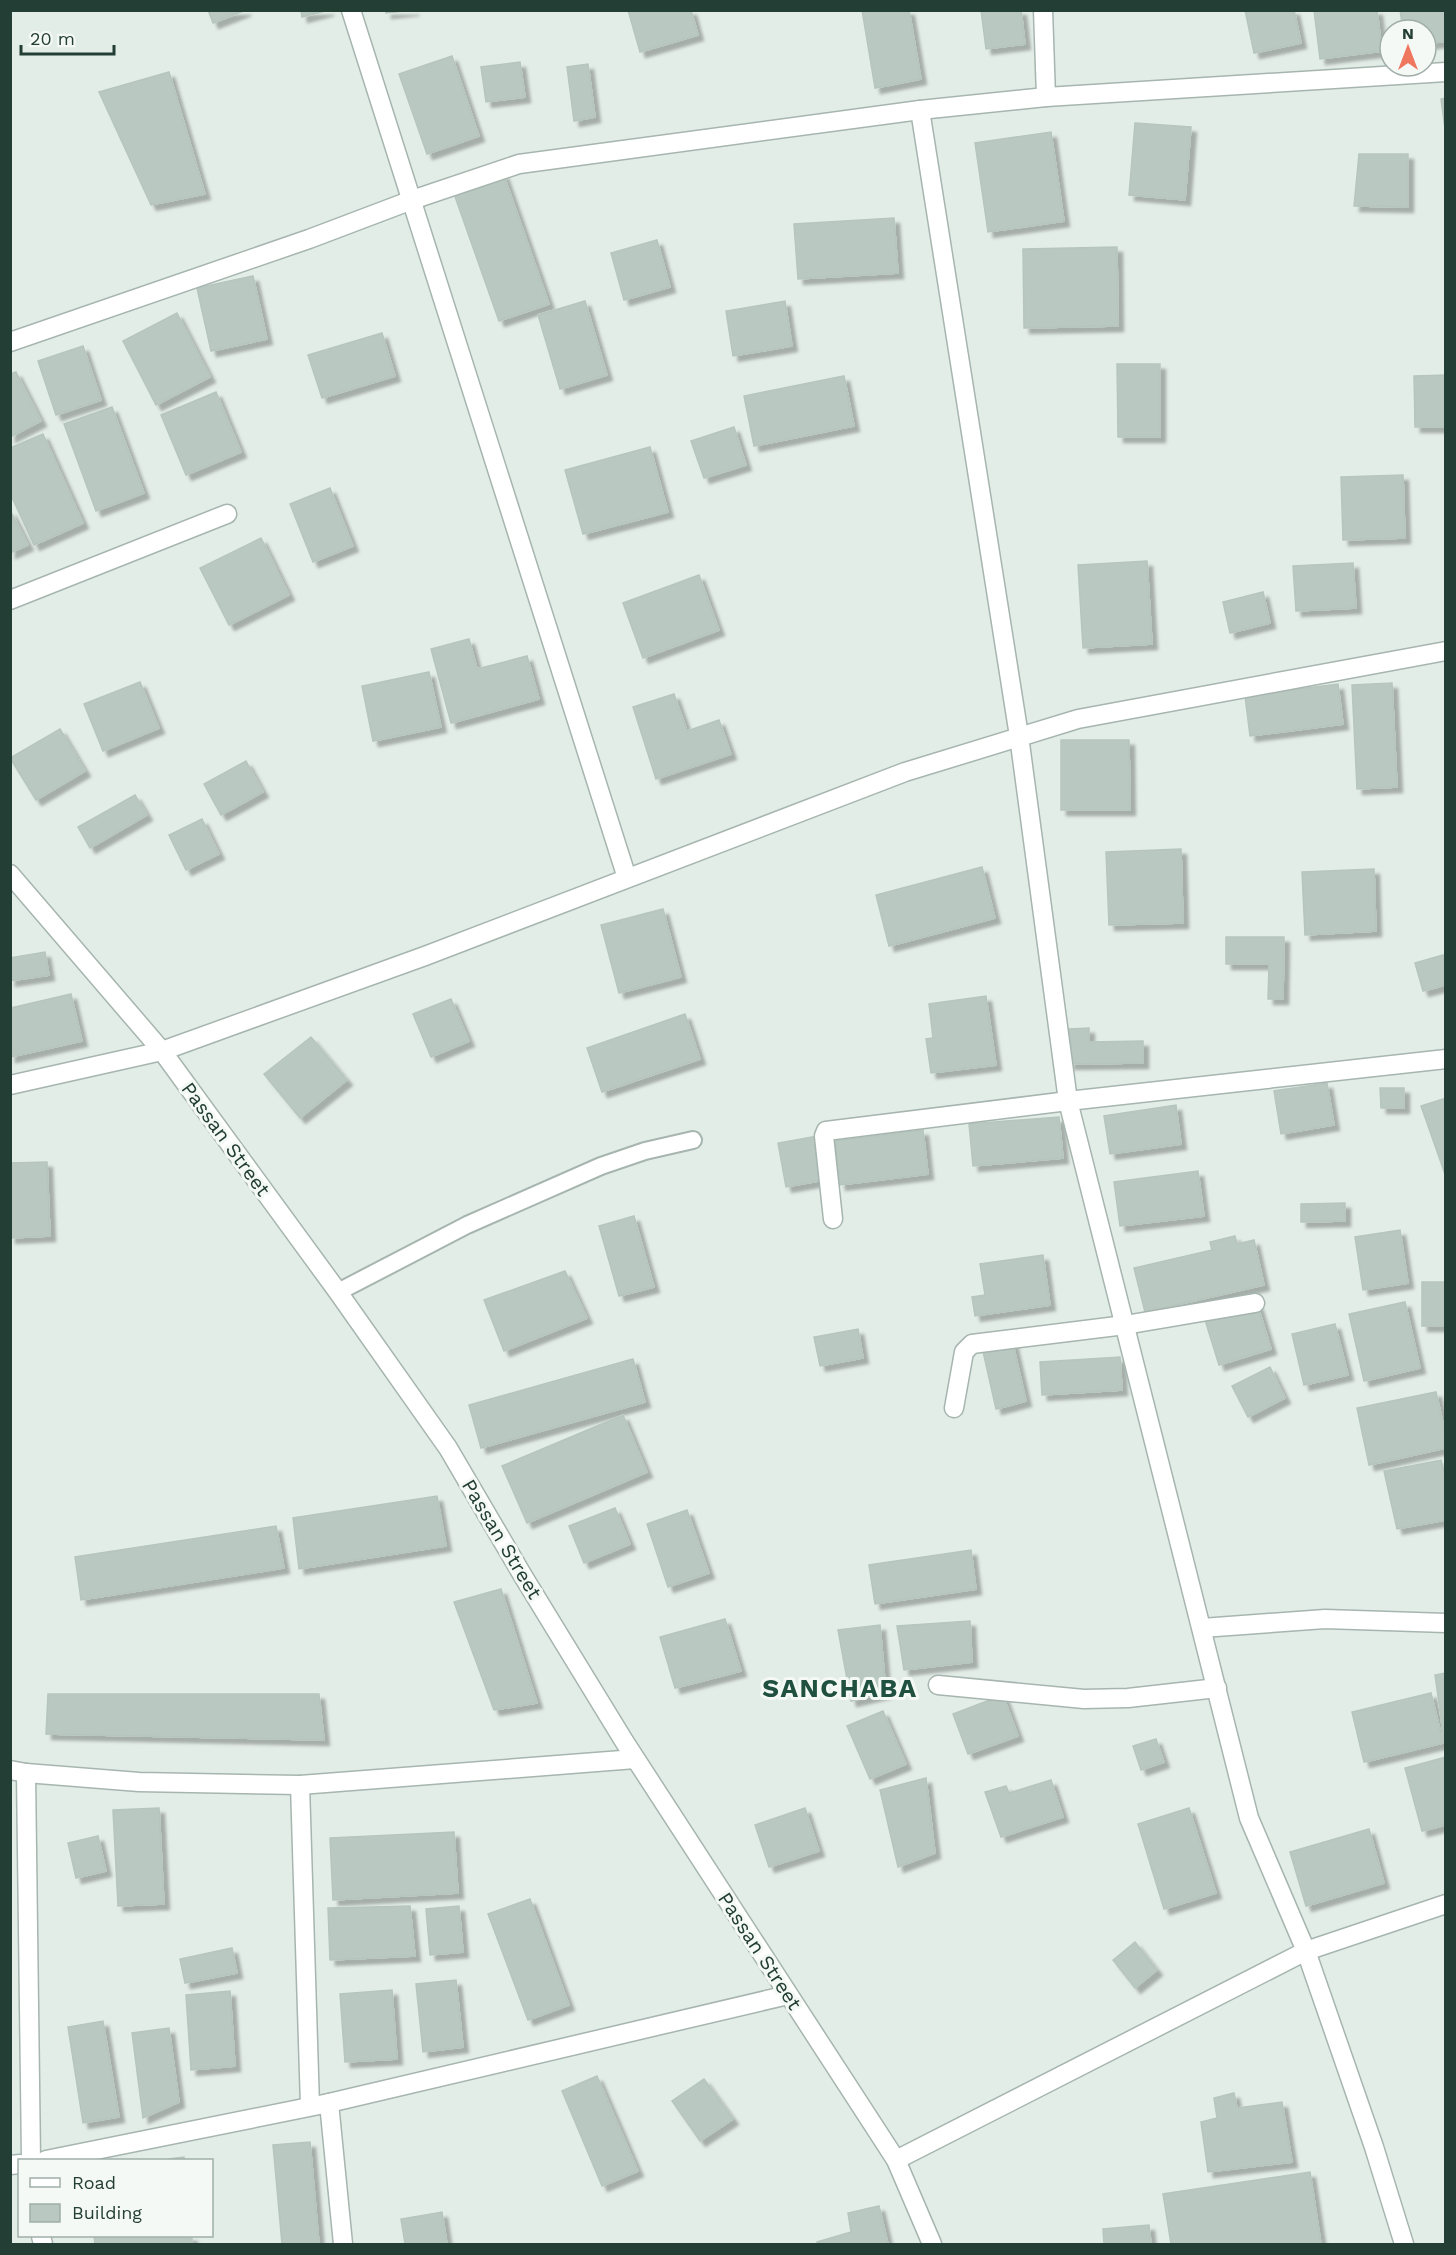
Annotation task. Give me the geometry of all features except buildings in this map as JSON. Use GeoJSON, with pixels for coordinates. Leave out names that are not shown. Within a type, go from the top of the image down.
{"type":"FeatureCollection","features":[{"type":"Feature","properties":{"kind":"street"},"geometry":{"type":"LineString","coordinates":[[351,10],[627,878]]}},
{"type":"Feature","properties":{"kind":"street"},"geometry":{"type":"LineString","coordinates":[[1043,10],[1046,98]]}},
{"type":"Feature","properties":{"kind":"street"},"geometry":{"type":"LineString","coordinates":[[10,342],[519,164],[920,110],[1046,98],[1446,72]]}},
{"type":"Feature","properties":{"kind":"street"},"geometry":{"type":"LineString","coordinates":[[920,110],[1019,736],[1068,1101],[1249,1818],[1306,1952],[1374,2146],[1404,2244]]}},
{"type":"Feature","properties":{"kind":"street"},"geometry":{"type":"LineString","coordinates":[[10,600],[227,514]]}},
{"type":"Feature","properties":{"kind":"street"},"geometry":{"type":"LineString","coordinates":[[10,1085],[162,1051],[425,956],[904,772],[1019,736],[1078,719],[1446,651]]}},
{"type":"Feature","properties":{"kind":"street","name":"Passan Street"},"geometry":{"type":"LineString","coordinates":[[10,874],[162,1051],[338,1292],[448,1448],[635,1759],[897,2160],[932,2244]]}},
{"type":"Feature","properties":{"kind":"street"},"geometry":{"type":"LineString","coordinates":[[833,1219],[824,1136],[826,1131],[1068,1101],[1446,1059]]}},
{"type":"Feature","properties":{"kind":"street"},"geometry":{"type":"LineString","coordinates":[[954,1408],[964,1352],[972,1344],[1125,1325],[1255,1303]]}},
{"type":"Feature","properties":{"kind":"street"},"geometry":{"type":"LineString","coordinates":[[1202,1628],[1325,1619],[1446,1623]]}},
{"type":"Feature","properties":{"kind":"street"},"geometry":{"type":"LineString","coordinates":[[938,1686],[1084,1699],[1128,1698],[1217,1688]]}},
{"type":"Feature","properties":{"kind":"street"},"geometry":{"type":"LineString","coordinates":[[31,2159],[18,1772],[139,1782],[300,1785],[635,1759]]}},
{"type":"Feature","properties":{"kind":"street"},"geometry":{"type":"LineString","coordinates":[[300,1785],[310,2106]]}},
{"type":"Feature","properties":{"kind":"street"},"geometry":{"type":"LineString","coordinates":[[897,2160],[1306,1952],[1446,1904]]}},
{"type":"Feature","properties":{"kind":"street"},"geometry":{"type":"LineString","coordinates":[[51,2159],[329,2103],[788,1995]]}},
{"type":"Feature","properties":{"kind":"street"},"geometry":{"type":"LineString","coordinates":[[329,2103],[343,2244]]}},
{"type":"Feature","properties":{"kind":"lane"},"geometry":{"type":"LineString","coordinates":[[338,1292],[467,1226],[602,1166],[645,1151],[693,1140]]}},
{"type":"Feature","properties":{"kind":"district","name":"SANCHABA"},"geometry":{"type":"Point","coordinates":[840,1688]}}]}
